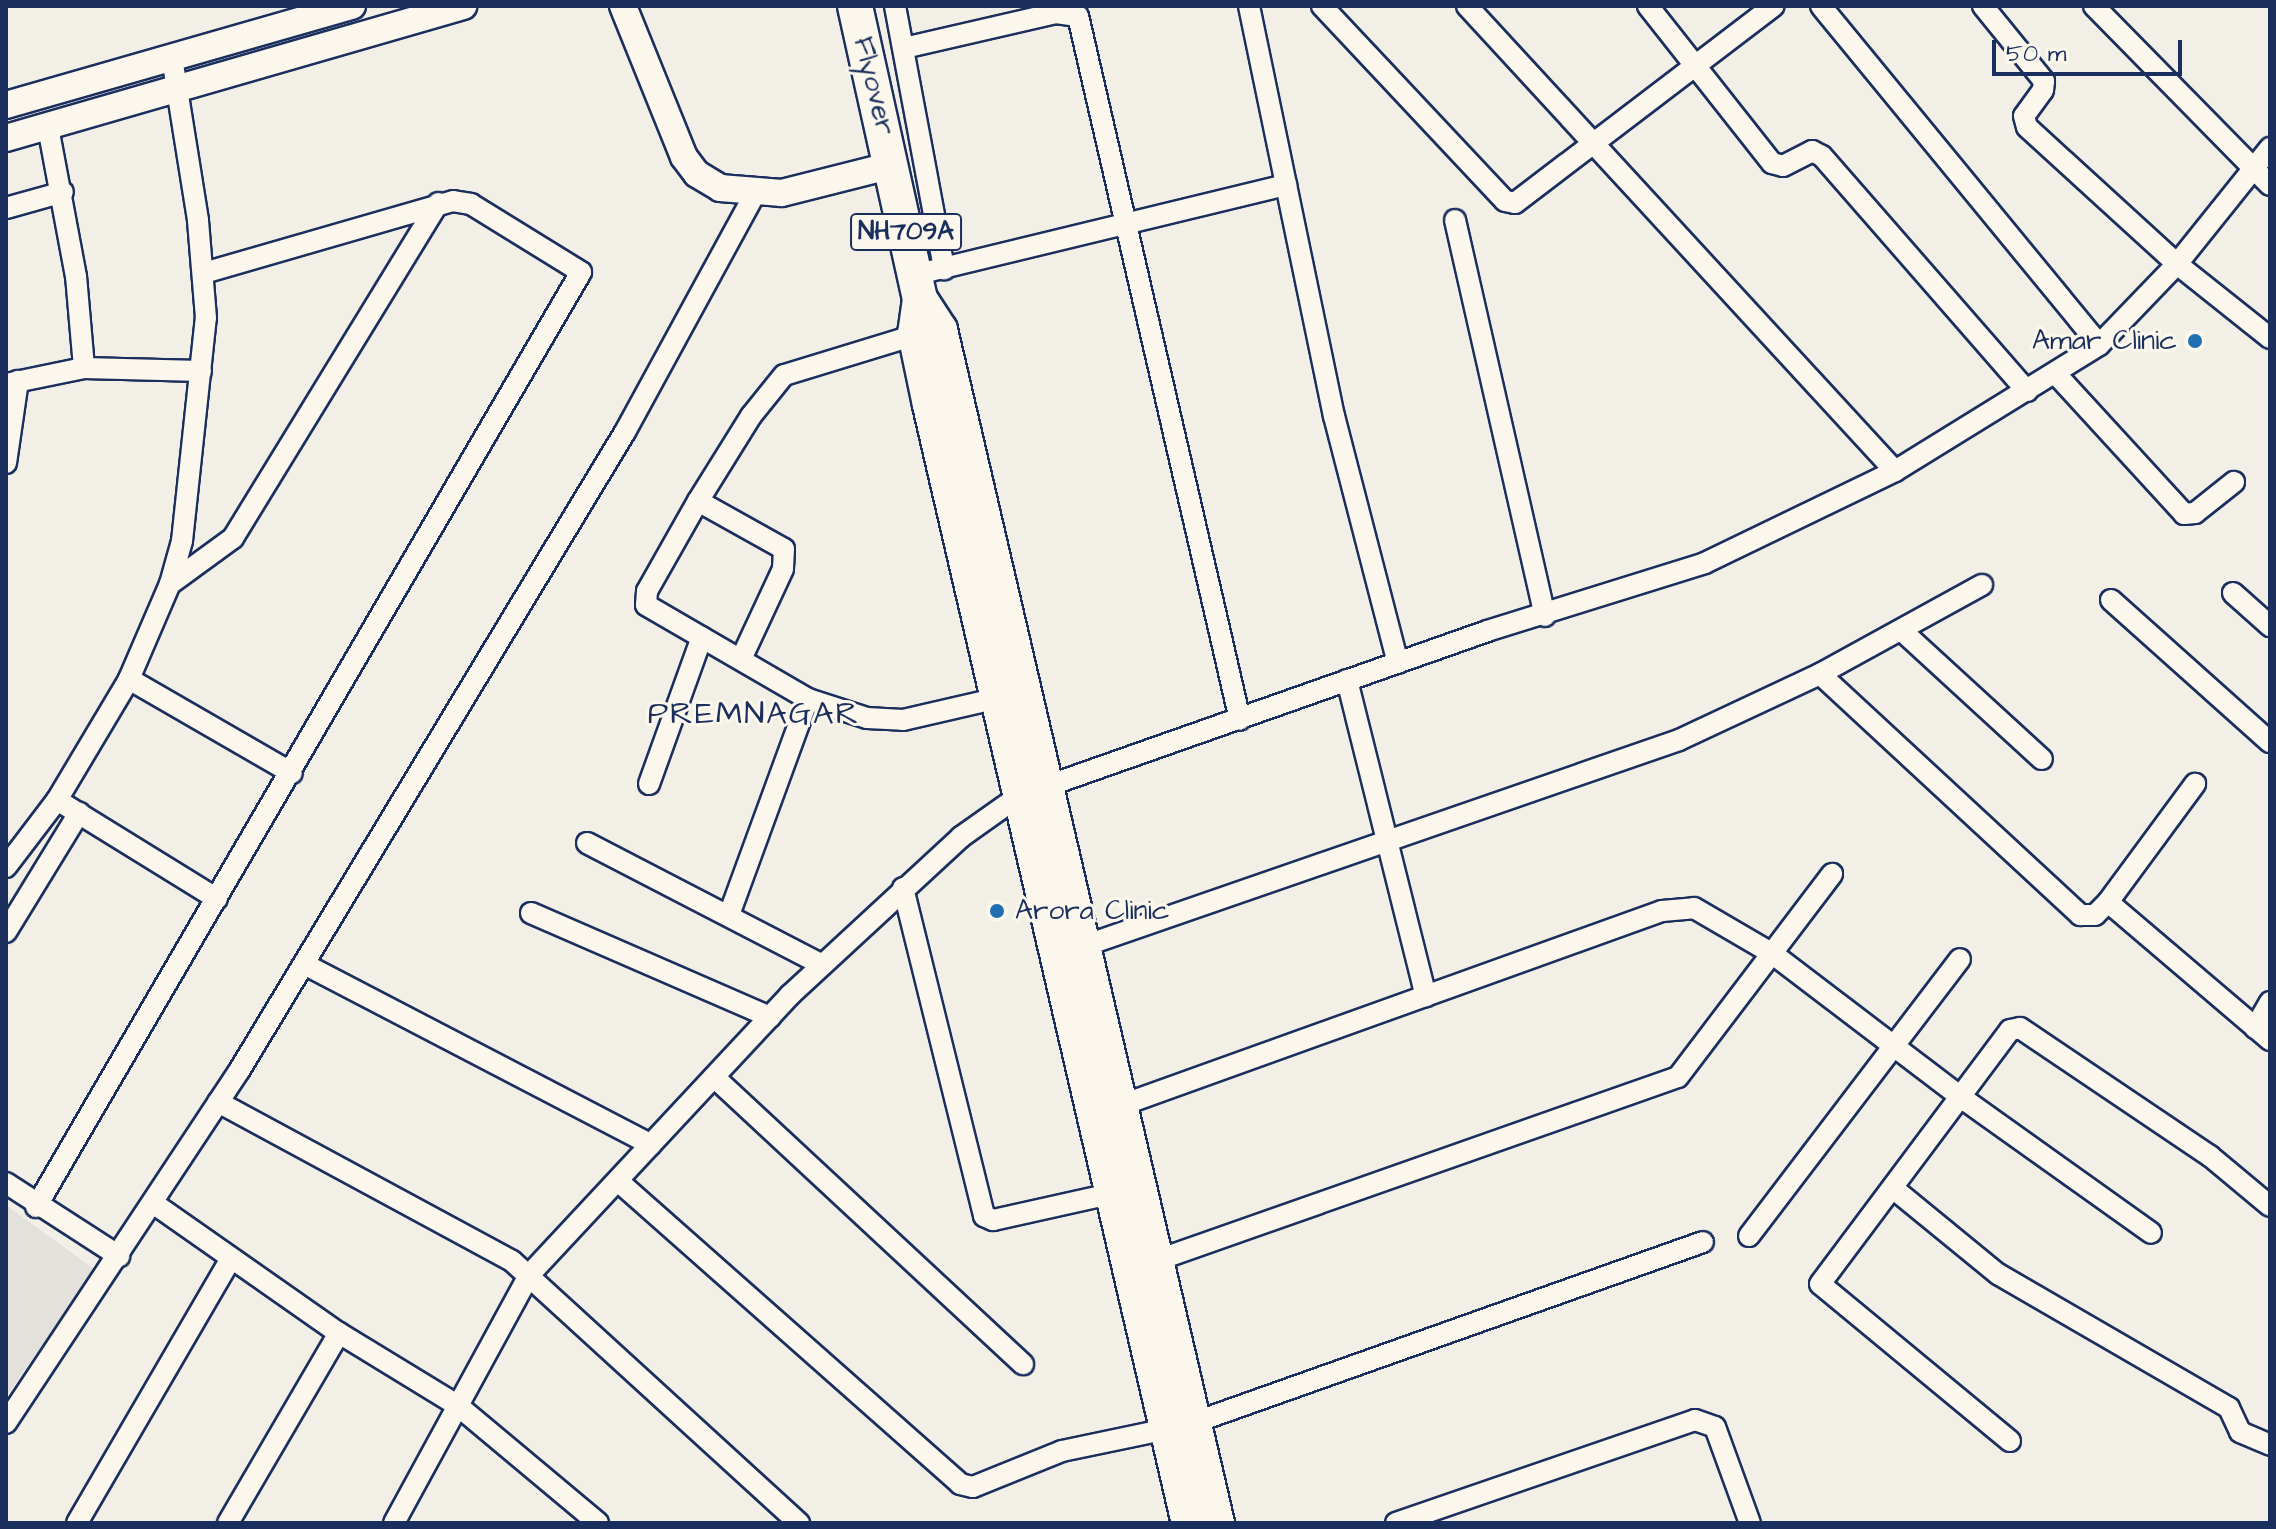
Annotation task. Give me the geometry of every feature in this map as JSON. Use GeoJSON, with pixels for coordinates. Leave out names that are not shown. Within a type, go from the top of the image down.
{"type":"FeatureCollection","features":[{"type":"Feature","properties":{"kind":"highway","name":"Flyover"},"geometry":{"type":"LineString","coordinates":[[855,6],[893,165]]}},
{"type":"Feature","properties":{"kind":"highway","name":"NH709A"},"geometry":{"type":"LineString","coordinates":[[893,165],[926,281],[928,332],[999,698],[1081,947],[1122,1105],[1155,1261],[1180,1426],[1189,1523]]}},
{"type":"Feature","properties":{"kind":"highway","name":"NH709A"},"geometry":{"type":"LineString","coordinates":[[928,332],[1032,791],[1115,1193],[1180,1426],[1217,1523]]}},
{"type":"Feature","properties":{"kind":"street"},"geometry":{"type":"LineString","coordinates":[[6,105],[352,6]]}},
{"type":"Feature","properties":{"kind":"street"},"geometry":{"type":"LineString","coordinates":[[6,138],[463,6]]}},
{"type":"Feature","properties":{"kind":"street"},"geometry":{"type":"LineString","coordinates":[[623,6],[684,157],[697,174],[720,188],[755,194],[782,193],[893,165]]}},
{"type":"Feature","properties":{"kind":"street"},"geometry":{"type":"LineString","coordinates":[[895,6],[904,48],[926,281],[1286,185]]}},
{"type":"Feature","properties":{"kind":"street"},"geometry":{"type":"LineString","coordinates":[[1249,6],[1334,416],[1398,663]]}},
{"type":"Feature","properties":{"kind":"street"},"geometry":{"type":"LineString","coordinates":[[1322,6],[1509,203],[1519,203],[1695,61],[1774,6]]}},
{"type":"Feature","properties":{"kind":"street"},"geometry":{"type":"LineString","coordinates":[[1467,6],[1895,471]]}},
{"type":"Feature","properties":{"kind":"street"},"geometry":{"type":"LineString","coordinates":[[1648,6],[1695,61],[1772,163],[1783,166],[1812,151],[1822,156],[2027,391]]}},
{"type":"Feature","properties":{"kind":"street"},"geometry":{"type":"LineString","coordinates":[[1821,6],[2099,345]]}},
{"type":"Feature","properties":{"kind":"street"},"geometry":{"type":"LineString","coordinates":[[1983,6],[2044,81],[2043,90],[2024,116],[2027,127],[2177,264],[2270,338]]}},
{"type":"Feature","properties":{"kind":"street"},"geometry":{"type":"LineString","coordinates":[[2094,6],[2252,171],[2270,185]]}},
{"type":"Feature","properties":{"kind":"street"},"geometry":{"type":"LineString","coordinates":[[904,48],[1056,13],[1078,16],[1240,720]]}},
{"type":"Feature","properties":{"kind":"street"},"geometry":{"type":"LineString","coordinates":[[6,867],[57,800],[129,679],[170,584],[190,493],[201,371],[204,273],[179,87],[172,58]]}},
{"type":"Feature","properties":{"kind":"street"},"geometry":{"type":"LineString","coordinates":[[48,127],[63,192],[84,368]]}},
{"type":"Feature","properties":{"kind":"street"},"geometry":{"type":"LineString","coordinates":[[394,1523],[529,1275],[822,965],[903,888],[1032,791],[1347,680],[1705,563],[1895,471],[2099,345],[2177,264],[2270,148]]}},
{"type":"Feature","properties":{"kind":"street"},"geometry":{"type":"LineString","coordinates":[[6,208],[63,192]]}},
{"type":"Feature","properties":{"kind":"street"},"geometry":{"type":"LineString","coordinates":[[6,1423],[119,1256],[304,964],[625,432],[755,194]]}},
{"type":"Feature","properties":{"kind":"street"},"geometry":{"type":"LineString","coordinates":[[36,1207],[581,276],[578,266],[471,204],[438,203],[204,273]]}},
{"type":"Feature","properties":{"kind":"street"},"geometry":{"type":"LineString","coordinates":[[170,584],[233,538],[438,203]]}},
{"type":"Feature","properties":{"kind":"street"},"geometry":{"type":"LineString","coordinates":[[1455,220],[1545,616]]}},
{"type":"Feature","properties":{"kind":"street"},"geometry":{"type":"LineString","coordinates":[[928,332],[784,375],[751,416],[698,501],[645,600],[656,615],[742,657],[808,699],[867,718],[903,720],[999,698]]}},
{"type":"Feature","properties":{"kind":"street"},"geometry":{"type":"LineString","coordinates":[[6,463],[12,383],[84,368],[201,371]]}},
{"type":"Feature","properties":{"kind":"street"},"geometry":{"type":"LineString","coordinates":[[2055,373],[2184,514],[2195,513],[2234,482]]}},
{"type":"Feature","properties":{"kind":"street"},"geometry":{"type":"LineString","coordinates":[[698,501],[784,549],[783,569],[742,657]]}},
{"type":"Feature","properties":{"kind":"street"},"geometry":{"type":"LineString","coordinates":[[1081,947],[1387,845],[1679,740],[1820,674],[1982,585]]}},
{"type":"Feature","properties":{"kind":"street"},"geometry":{"type":"LineString","coordinates":[[2233,593],[2270,626]]}},
{"type":"Feature","properties":{"kind":"street"},"geometry":{"type":"LineString","coordinates":[[2111,600],[2270,742]]}},
{"type":"Feature","properties":{"kind":"street"},"geometry":{"type":"LineString","coordinates":[[1901,630],[2042,759]]}},
{"type":"Feature","properties":{"kind":"street"},"geometry":{"type":"LineString","coordinates":[[649,784],[702,637]]}},
{"type":"Feature","properties":{"kind":"street"},"geometry":{"type":"LineString","coordinates":[[1820,674],[2073,911],[2095,915],[2108,902],[2195,784]]}},
{"type":"Feature","properties":{"kind":"street"},"geometry":{"type":"LineString","coordinates":[[129,679],[292,773]]}},
{"type":"Feature","properties":{"kind":"street"},"geometry":{"type":"LineString","coordinates":[[1347,680],[1426,996]]}},
{"type":"Feature","properties":{"kind":"street"},"geometry":{"type":"LineString","coordinates":[[729,915],[808,699]]}},
{"type":"Feature","properties":{"kind":"street"},"geometry":{"type":"LineString","coordinates":[[57,800],[217,899]]}},
{"type":"Feature","properties":{"kind":"street"},"geometry":{"type":"LineString","coordinates":[[6,932],[79,813]]}},
{"type":"Feature","properties":{"kind":"street"},"geometry":{"type":"LineString","coordinates":[[587,843],[822,965]]}},
{"type":"Feature","properties":{"kind":"street"},"geometry":{"type":"LineString","coordinates":[[1155,1261],[1665,1083],[1685,1071],[1832,874]]}},
{"type":"Feature","properties":{"kind":"street"},"geometry":{"type":"LineString","coordinates":[[903,888],[980,1211],[993,1220],[1115,1193]]}},
{"type":"Feature","properties":{"kind":"street"},"geometry":{"type":"LineString","coordinates":[[2108,902],[2262,1034],[2270,1002]]}},
{"type":"Feature","properties":{"kind":"street"},"geometry":{"type":"LineString","coordinates":[[1122,1105],[1680,907],[1705,912],[1773,954],[1890,1045],[2151,1233]]}},
{"type":"Feature","properties":{"kind":"street"},"geometry":{"type":"LineString","coordinates":[[531,913],[770,1017]]}},
{"type":"Feature","properties":{"kind":"street"},"geometry":{"type":"LineString","coordinates":[[1749,1236],[1890,1045],[1960,959]]}},
{"type":"Feature","properties":{"kind":"street"},"geometry":{"type":"LineString","coordinates":[[304,964],[651,1145]]}},
{"type":"Feature","properties":{"kind":"street"},"geometry":{"type":"LineString","coordinates":[[2010,1441],[1823,1291],[1824,1276],[1894,1189],[2010,1030],[2020,1028],[2210,1156],[2270,1206]]}},
{"type":"Feature","properties":{"kind":"street"},"geometry":{"type":"LineString","coordinates":[[714,1077],[1023,1364]]}},
{"type":"Feature","properties":{"kind":"street"},"geometry":{"type":"LineString","coordinates":[[218,1102],[495,1250],[529,1275],[799,1523]]}},
{"type":"Feature","properties":{"kind":"street"},"geometry":{"type":"LineString","coordinates":[[618,1181],[960,1484],[973,1487],[1062,1451],[1180,1426],[1703,1242]]}},
{"type":"Feature","properties":{"kind":"street"},"geometry":{"type":"LineString","coordinates":[[6,1183],[36,1207],[119,1256]]}},
{"type":"Feature","properties":{"kind":"street"},"geometry":{"type":"LineString","coordinates":[[1894,1189],[1998,1274],[2229,1408],[2240,1432],[2270,1445]]}},
{"type":"Feature","properties":{"kind":"street"},"geometry":{"type":"LineString","coordinates":[[153,1203],[339,1333],[457,1405],[598,1523]]}},
{"type":"Feature","properties":{"kind":"street"},"geometry":{"type":"LineString","coordinates":[[77,1523],[231,1258]]}},
{"type":"Feature","properties":{"kind":"street"},"geometry":{"type":"LineString","coordinates":[[228,1523],[339,1333]]}},
{"type":"Feature","properties":{"kind":"street"},"geometry":{"type":"LineString","coordinates":[[1396,1523],[1695,1420],[1715,1427],[1750,1523]]}},
{"type":"Feature","properties":{"kind":"shaded area"},"geometry":{"type":"Polygon","coordinates":[[[6,1205],[94,1269],[6,1397],[6,1205]]]}},
{"type":"Feature","properties":{"kind":"place","name":"Amar Clinic"},"geometry":{"type":"Point","coordinates":[2195,341]}},
{"type":"Feature","properties":{"kind":"place","name":"Arora Clinic"},"geometry":{"type":"Point","coordinates":[997,911]}},
{"type":"Feature","properties":{"kind":"district","name":"PREMNAGAR"},"geometry":{"type":"Point","coordinates":[754,714]}}]}
